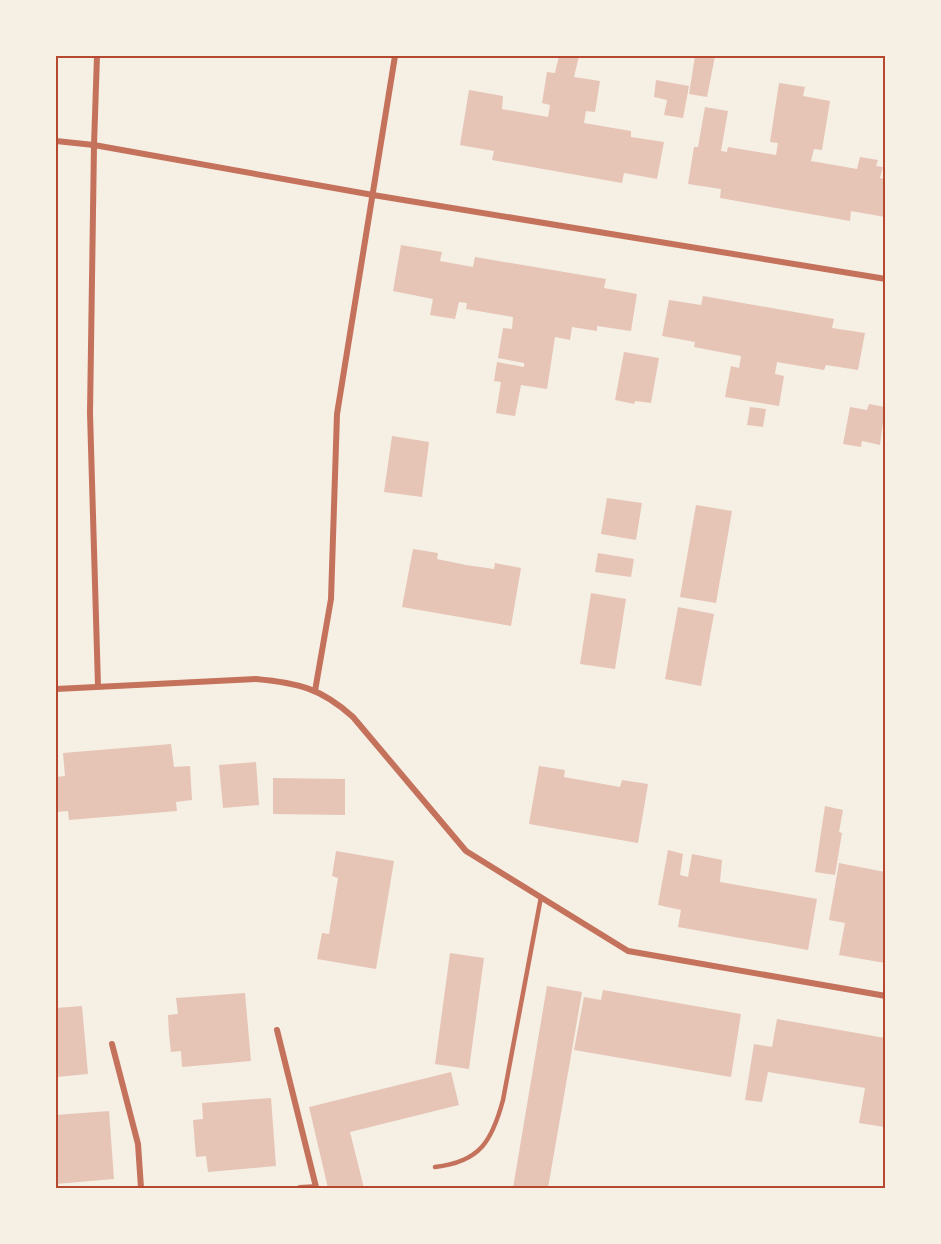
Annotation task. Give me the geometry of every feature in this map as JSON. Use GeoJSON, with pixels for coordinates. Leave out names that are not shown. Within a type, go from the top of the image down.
{"type":"FeatureCollection","features":[{"type":"Feature","properties":{"kind":"street"},"geometry":{"type":"LineString","coordinates":[[97,56],[90,413],[98,686]]}},
{"type":"Feature","properties":{"kind":"street"},"geometry":{"type":"LineString","coordinates":[[315,691],[331,599],[337,414],[395,56]]}},
{"type":"Feature","properties":{"kind":"street"},"geometry":{"type":"LineString","coordinates":[[56,141],[94,145],[373,195],[885,279]]}},
{"type":"Feature","properties":{"kind":"street"},"geometry":{"type":"LineString","coordinates":[[56,689],[256,679],[286,682],[315,691],[334,700],[353,717],[466,851],[628,951],[885,996]]}},
{"type":"Feature","properties":{"kind":"street"},"geometry":{"type":"LineString","coordinates":[[277,1030],[316,1188],[300,1188]]}},
{"type":"Feature","properties":{"kind":"street"},"geometry":{"type":"LineString","coordinates":[[112,1044],[138,1144],[141,1188]]}},
{"type":"Feature","properties":{"kind":"lane"},"geometry":{"type":"LineString","coordinates":[[435,1167],[456,1164],[479,1151],[496,1124],[503,1100],[541,897]]}},
{"type":"Feature","properties":{"kind":"building"},"geometry":{"type":"Polygon","coordinates":[[[559,56],[579,56],[574,77],[600,81],[595,112],[586,111],[584,123],[631,131],[631,137],[664,142],[657,179],[624,173],[622,183],[492,160],[494,151],[460,145],[469,90],[503,96],[502,109],[548,117],[550,105],[542,103],[547,72],[555,73],[559,56]]]}},
{"type":"Feature","properties":{"kind":"building"},"geometry":{"type":"Polygon","coordinates":[[[695,56],[715,56],[707,97],[689,94],[695,56]]]}},
{"type":"Feature","properties":{"kind":"building"},"geometry":{"type":"Polygon","coordinates":[[[656,80],[689,86],[683,118],[664,115],[667,100],[654,97],[656,80]]]}},
{"type":"Feature","properties":{"kind":"building"},"geometry":{"type":"Polygon","coordinates":[[[779,83],[805,87],[803,96],[830,101],[822,150],[814,149],[811,161],[857,169],[860,157],[878,160],[876,166],[883,167],[880,178],[885,179],[885,217],[851,211],[850,221],[720,198],[721,189],[688,184],[694,147],[698,147],[705,107],[728,111],[721,151],[727,152],[728,147],[776,155],[778,143],[770,142],[779,83]]]}},
{"type":"Feature","properties":{"kind":"building"},"geometry":{"type":"Polygon","coordinates":[[[401,245],[442,252],[440,261],[473,267],[475,257],[606,279],[604,288],[637,294],[631,331],[597,326],[597,331],[572,327],[570,340],[555,337],[547,389],[521,385],[515,416],[496,413],[501,382],[494,381],[497,362],[524,367],[524,363],[498,358],[503,328],[512,329],[513,317],[466,309],[467,303],[459,302],[455,319],[430,315],[433,299],[393,291],[401,245]]]}},
{"type":"Feature","properties":{"kind":"building"},"geometry":{"type":"Polygon","coordinates":[[[703,296],[834,319],[832,328],[865,333],[858,370],[826,365],[824,370],[777,362],[775,374],[784,376],[779,406],[725,397],[731,366],[739,368],[741,356],[694,347],[695,342],[662,336],[669,300],[701,305],[703,296]]]}},
{"type":"Feature","properties":{"kind":"building"},"geometry":{"type":"Polygon","coordinates":[[[624,352],[659,358],[651,403],[635,401],[634,404],[615,400],[624,352]]]}},
{"type":"Feature","properties":{"kind":"building"},"geometry":{"type":"Polygon","coordinates":[[[869,404],[885,407],[880,445],[862,441],[861,447],[843,444],[850,407],[867,410],[869,404]]]}},
{"type":"Feature","properties":{"kind":"building"},"geometry":{"type":"Polygon","coordinates":[[[750,407],[766,409],[763,427],[747,425],[750,407]]]}},
{"type":"Feature","properties":{"kind":"building"},"geometry":{"type":"Polygon","coordinates":[[[392,436],[429,442],[422,497],[384,492],[392,436]]]}},
{"type":"Feature","properties":{"kind":"building"},"geometry":{"type":"Polygon","coordinates":[[[607,498],[642,503],[636,540],[601,534],[607,498]]]}},
{"type":"Feature","properties":{"kind":"building"},"geometry":{"type":"Polygon","coordinates":[[[696,505],[732,511],[716,603],[680,597],[696,505]]]}},
{"type":"Feature","properties":{"kind":"building"},"geometry":{"type":"Polygon","coordinates":[[[413,549],[438,553],[437,559],[466,565],[494,569],[495,563],[521,568],[511,626],[402,607],[413,549]]]}},
{"type":"Feature","properties":{"kind":"building"},"geometry":{"type":"Polygon","coordinates":[[[598,553],[634,559],[631,577],[595,572],[598,553]]]}},
{"type":"Feature","properties":{"kind":"building"},"geometry":{"type":"Polygon","coordinates":[[[591,593],[626,599],[615,669],[580,664],[591,593]]]}},
{"type":"Feature","properties":{"kind":"building"},"geometry":{"type":"Polygon","coordinates":[[[678,607],[714,614],[701,686],[665,679],[678,607]]]}},
{"type":"Feature","properties":{"kind":"building"},"geometry":{"type":"Polygon","coordinates":[[[171,744],[174,767],[190,766],[192,800],[176,802],[177,811],[69,820],[68,811],[56,812],[56,777],[65,776],[63,753],[171,744]]]}},
{"type":"Feature","properties":{"kind":"building"},"geometry":{"type":"Polygon","coordinates":[[[256,762],[259,805],[223,808],[219,765],[256,762]]]}},
{"type":"Feature","properties":{"kind":"building"},"geometry":{"type":"Polygon","coordinates":[[[539,766],[565,770],[564,777],[620,787],[622,780],[648,784],[638,843],[529,824],[539,766]]]}},
{"type":"Feature","properties":{"kind":"building"},"geometry":{"type":"Polygon","coordinates":[[[273,778],[345,779],[345,815],[273,814],[273,778]]]}},
{"type":"Feature","properties":{"kind":"building"},"geometry":{"type":"Polygon","coordinates":[[[825,806],[843,810],[839,832],[842,833],[835,875],[815,872],[825,806]]]}},
{"type":"Feature","properties":{"kind":"building"},"geometry":{"type":"Polygon","coordinates":[[[668,850],[683,854],[680,875],[688,877],[692,854],[722,860],[720,882],[817,899],[808,950],[678,927],[681,910],[658,905],[668,850]]]}},
{"type":"Feature","properties":{"kind":"building"},"geometry":{"type":"Polygon","coordinates":[[[336,851],[394,861],[376,969],[317,959],[322,933],[329,934],[338,878],[332,876],[336,851]]]}},
{"type":"Feature","properties":{"kind":"building"},"geometry":{"type":"Polygon","coordinates":[[[839,863],[885,872],[885,963],[839,955],[845,923],[829,920],[839,863]]]}},
{"type":"Feature","properties":{"kind":"building"},"geometry":{"type":"Polygon","coordinates":[[[450,953],[484,958],[469,1069],[435,1064],[450,953]]]}},
{"type":"Feature","properties":{"kind":"building"},"geometry":{"type":"Polygon","coordinates":[[[547,986],[582,992],[548,1188],[513,1188],[547,986]]]}},
{"type":"Feature","properties":{"kind":"building"},"geometry":{"type":"Polygon","coordinates":[[[603,990],[741,1014],[731,1077],[574,1050],[584,997],[601,1000],[603,990]]]}},
{"type":"Feature","properties":{"kind":"building"},"geometry":{"type":"Polygon","coordinates":[[[245,993],[251,1061],[182,1067],[181,1051],[171,1052],[169,1034],[168,1015],[178,1014],[176,998],[245,993]]]}},
{"type":"Feature","properties":{"kind":"building"},"geometry":{"type":"Polygon","coordinates":[[[82,1006],[88,1074],[56,1077],[56,1008],[82,1006]]]}},
{"type":"Feature","properties":{"kind":"building"},"geometry":{"type":"Polygon","coordinates":[[[777,1019],[885,1038],[885,1127],[859,1123],[865,1088],[768,1072],[762,1102],[745,1100],[754,1044],[772,1047],[777,1019]]]}},
{"type":"Feature","properties":{"kind":"building"},"geometry":{"type":"Polygon","coordinates":[[[451,1072],[459,1105],[350,1132],[364,1188],[328,1188],[309,1107],[451,1072]]]}},
{"type":"Feature","properties":{"kind":"building"},"geometry":{"type":"Polygon","coordinates":[[[271,1098],[276,1166],[208,1172],[206,1156],[196,1157],[193,1120],[203,1119],[202,1103],[271,1098]]]}},
{"type":"Feature","properties":{"kind":"building"},"geometry":{"type":"Polygon","coordinates":[[[109,1111],[114,1179],[56,1184],[56,1115],[109,1111]]]}}]}
